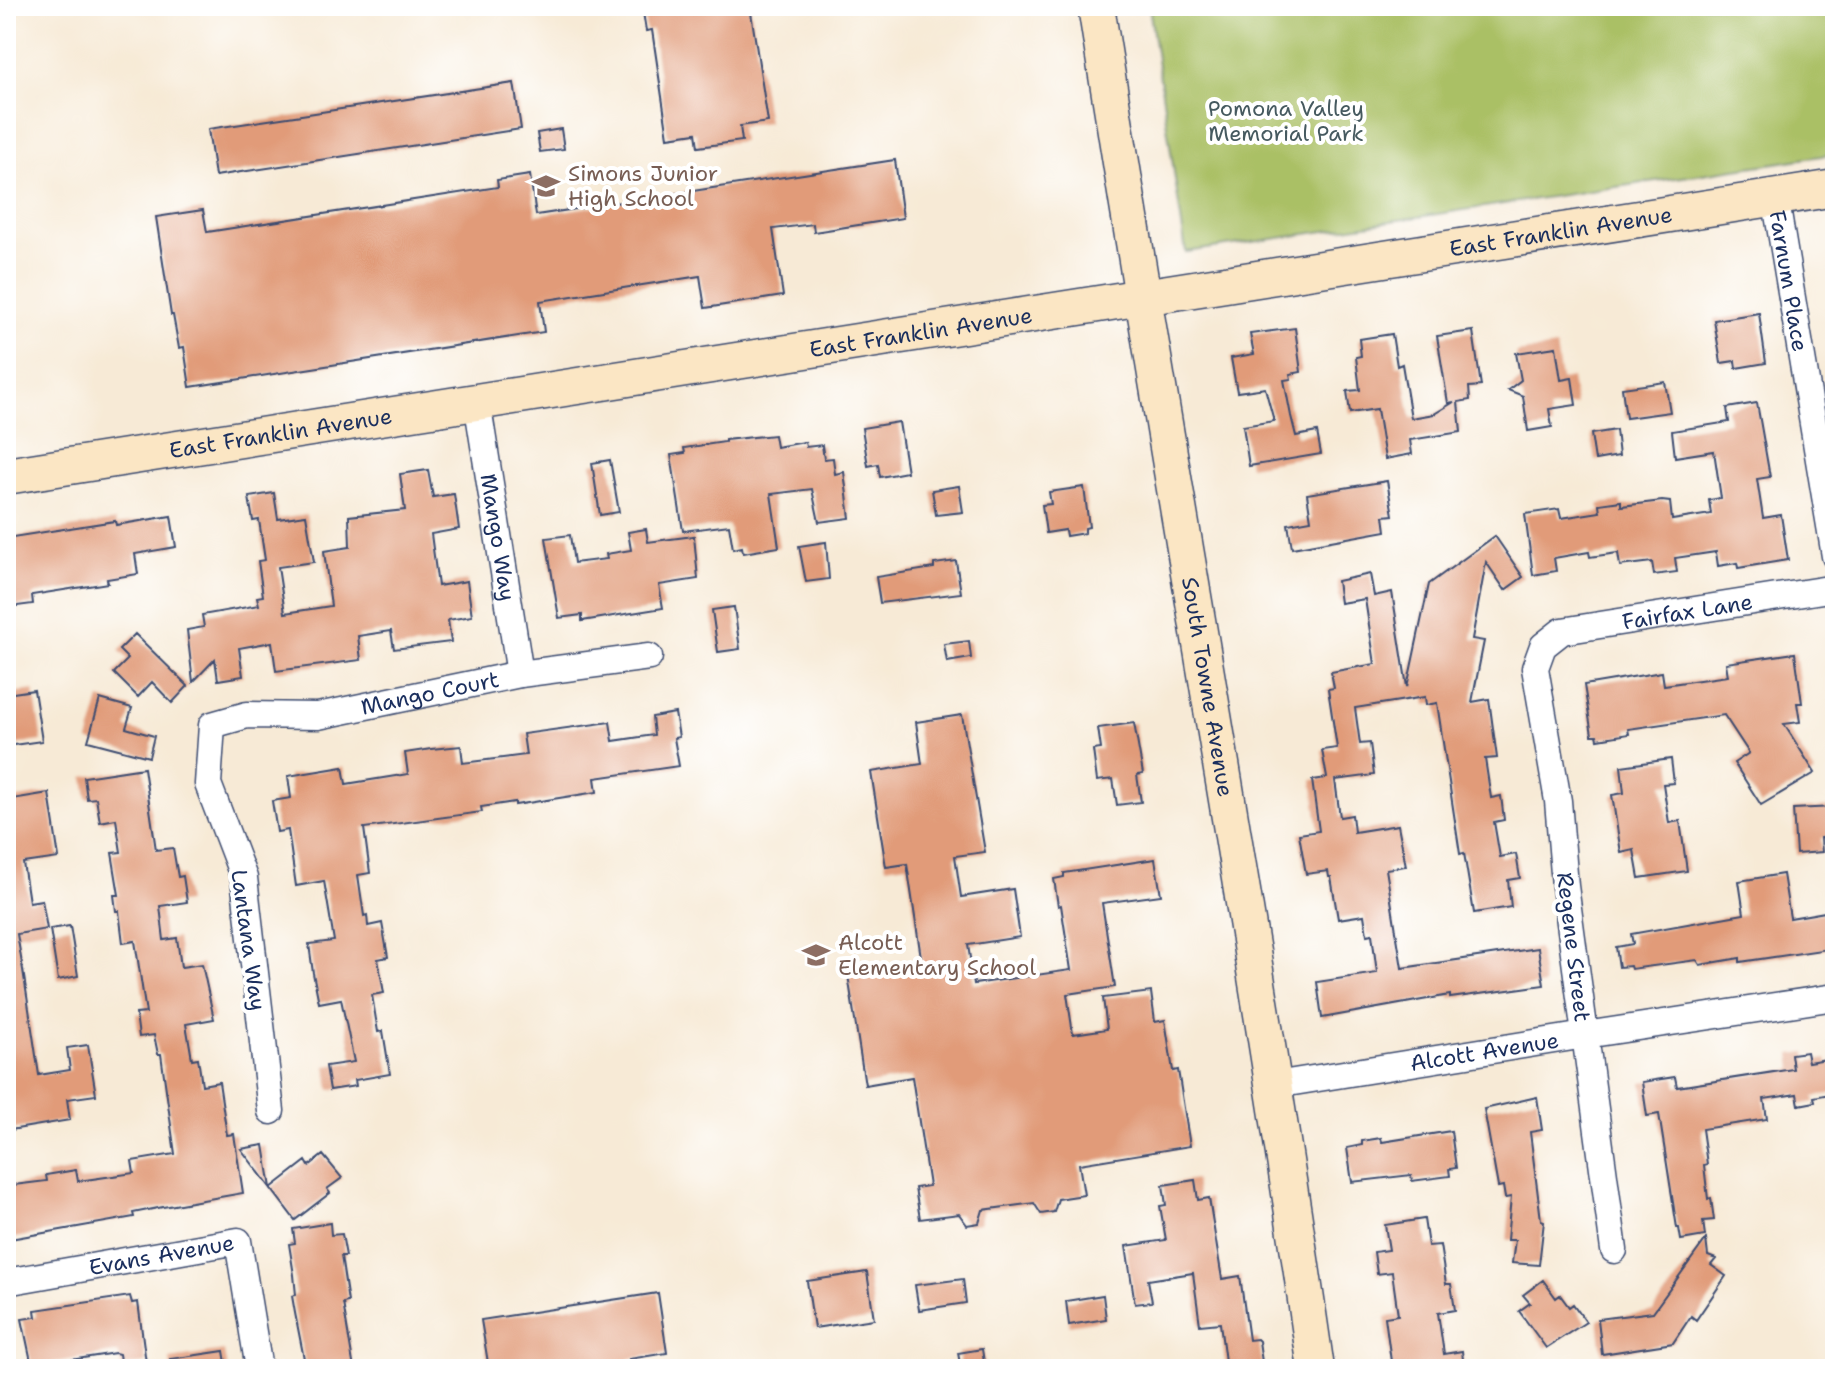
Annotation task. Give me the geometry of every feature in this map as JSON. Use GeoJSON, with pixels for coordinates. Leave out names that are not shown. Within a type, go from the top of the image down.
{"type":"FeatureCollection","features":[{"type":"Feature","properties":{"kind":"street","name":"South Towne Avenue"},"geometry":{"type":"LineString","coordinates":[[1096,6],[1141,297],[1275,1085],[1316,1369]]}},
{"type":"Feature","properties":{"kind":"street","name":"East Franklin Avenue"},"geometry":{"type":"LineString","coordinates":[[6,476],[1835,188]]}},
{"type":"Feature","properties":{"kind":"street","name":"Farnum Place"},"geometry":{"type":"LineString","coordinates":[[1775,196],[1835,556]]}},
{"type":"Feature","properties":{"kind":"street","name":"Mango Way"},"geometry":{"type":"LineString","coordinates":[[477,401],[520,674]]}},
{"type":"Feature","properties":{"kind":"street","name":"Fairfax Lane"},"geometry":{"type":"LineString","coordinates":[[1543,646],[1562,631],[1835,588]]}},
{"type":"Feature","properties":{"kind":"street","name":"Regene Street"},"geometry":{"type":"LineString","coordinates":[[1543,646],[1535,668],[1558,801],[1565,886],[1614,1250]]}},
{"type":"Feature","properties":{"kind":"street","name":"Mango Court"},"geometry":{"type":"LineString","coordinates":[[212,725],[247,715],[318,716],[520,674],[649,657]]}},
{"type":"Feature","properties":{"kind":"street","name":"Lantana Way"},"geometry":{"type":"LineString","coordinates":[[212,725],[208,784],[244,878],[271,1111]]}},
{"type":"Feature","properties":{"kind":"street","name":"Alcott Avenue"},"geometry":{"type":"LineString","coordinates":[[1275,1085],[1835,997]]}},
{"type":"Feature","properties":{"kind":"street","name":"Evans Avenue"},"geometry":{"type":"LineString","coordinates":[[6,1282],[238,1241],[259,1369]]}},
{"type":"Feature","properties":{"kind":"green space","name":"Pomona Valley Memorial Park"},"geometry":{"type":"Polygon","coordinates":[[[1149,6],[1835,6],[1835,154],[1186,252],[1149,6]]]}},
{"type":"Feature","properties":{"kind":"building"},"geometry":{"type":"Polygon","coordinates":[[[642,6],[750,6],[768,122],[740,126],[742,141],[698,147],[696,133],[668,137],[652,30],[646,31],[642,6]]]}},
{"type":"Feature","properties":{"kind":"building"},"geometry":{"type":"Polygon","coordinates":[[[514,83],[521,129],[215,176],[208,129],[514,83]]]}},
{"type":"Feature","properties":{"kind":"building"},"geometry":{"type":"Polygon","coordinates":[[[561,129],[564,149],[540,152],[537,133],[561,129]]]}},
{"type":"Feature","properties":{"kind":"building"},"geometry":{"type":"Polygon","coordinates":[[[895,160],[903,218],[814,232],[813,224],[773,229],[783,296],[705,308],[700,276],[540,301],[544,332],[190,387],[184,347],[179,348],[171,315],[156,217],[203,210],[207,232],[498,187],[497,180],[530,175],[536,215],[895,160]]]}},
{"type":"Feature","properties":{"kind":"building"},"geometry":{"type":"Polygon","coordinates":[[[1759,313],[1766,363],[1736,368],[1735,361],[1721,363],[1714,320],[1759,313]]]}},
{"type":"Feature","properties":{"kind":"building"},"geometry":{"type":"Polygon","coordinates":[[[1295,328],[1301,372],[1290,374],[1291,379],[1284,380],[1291,416],[1296,436],[1317,432],[1321,454],[1249,466],[1243,426],[1274,421],[1265,388],[1237,392],[1231,358],[1254,354],[1250,334],[1295,328]]]}},
{"type":"Feature","properties":{"kind":"building"},"geometry":{"type":"Polygon","coordinates":[[[1473,331],[1481,386],[1469,387],[1470,400],[1458,402],[1461,432],[1410,440],[1412,454],[1385,459],[1377,409],[1350,413],[1347,391],[1360,390],[1356,357],[1361,356],[1359,339],[1392,334],[1397,366],[1402,364],[1411,418],[1434,414],[1454,402],[1448,403],[1437,336],[1473,331]]]}},
{"type":"Feature","properties":{"kind":"building"},"geometry":{"type":"Polygon","coordinates":[[[1556,347],[1561,380],[1572,378],[1576,405],[1549,409],[1552,427],[1528,431],[1523,396],[1508,390],[1521,380],[1516,353],[1556,347]]]}},
{"type":"Feature","properties":{"kind":"building"},"geometry":{"type":"Polygon","coordinates":[[[1665,382],[1670,412],[1626,418],[1622,388],[1665,382]]]}},
{"type":"Feature","properties":{"kind":"building"},"geometry":{"type":"Polygon","coordinates":[[[1757,403],[1770,477],[1757,479],[1763,518],[1781,515],[1788,560],[1738,568],[1737,563],[1718,566],[1716,552],[1675,558],[1677,572],[1654,575],[1652,562],[1620,566],[1618,553],[1590,557],[1589,552],[1554,558],[1556,571],[1533,575],[1525,514],[1559,509],[1561,518],[1600,512],[1599,504],[1621,501],[1621,506],[1662,501],[1670,502],[1672,520],[1711,514],[1709,500],[1721,498],[1714,451],[1675,457],[1672,431],[1729,422],[1727,408],[1757,403]]]}},
{"type":"Feature","properties":{"kind":"building"},"geometry":{"type":"Polygon","coordinates":[[[899,422],[907,472],[880,477],[878,464],[868,466],[862,428],[899,422]]]}},
{"type":"Feature","properties":{"kind":"building"},"geometry":{"type":"Polygon","coordinates":[[[1616,430],[1619,456],[1595,460],[1591,434],[1616,430]]]}},
{"type":"Feature","properties":{"kind":"building"},"geometry":{"type":"Polygon","coordinates":[[[774,435],[776,447],[805,442],[806,447],[822,445],[824,459],[833,458],[835,474],[844,472],[850,518],[819,522],[812,489],[771,494],[779,547],[743,553],[742,547],[733,549],[729,525],[683,531],[671,455],[685,453],[684,448],[725,440],[774,435]]]}},
{"type":"Feature","properties":{"kind":"building"},"geometry":{"type":"Polygon","coordinates":[[[610,460],[619,512],[600,515],[592,463],[610,460]]]}},
{"type":"Feature","properties":{"kind":"building"},"geometry":{"type":"Polygon","coordinates":[[[428,470],[433,497],[454,494],[459,529],[431,534],[438,586],[467,581],[472,616],[448,620],[451,642],[394,649],[391,631],[358,636],[361,660],[276,671],[272,642],[239,648],[243,676],[218,680],[215,659],[193,682],[187,630],[204,627],[202,615],[259,605],[257,597],[263,596],[258,561],[265,560],[259,520],[253,521],[249,497],[274,493],[278,519],[306,515],[314,562],[278,567],[285,613],[331,606],[324,551],[350,547],[349,516],[405,510],[400,474],[428,470]]]}},
{"type":"Feature","properties":{"kind":"building"},"geometry":{"type":"Polygon","coordinates":[[[1387,481],[1393,515],[1384,516],[1386,531],[1292,548],[1288,524],[1311,520],[1307,494],[1387,481]]]}},
{"type":"Feature","properties":{"kind":"building"},"geometry":{"type":"Polygon","coordinates":[[[959,486],[963,512],[936,515],[932,490],[959,486]]]}},
{"type":"Feature","properties":{"kind":"building"},"geometry":{"type":"Polygon","coordinates":[[[1084,487],[1089,527],[1085,528],[1085,533],[1066,536],[1065,530],[1046,533],[1042,505],[1051,504],[1049,492],[1084,487]]]}},
{"type":"Feature","properties":{"kind":"building"},"geometry":{"type":"Polygon","coordinates":[[[171,516],[176,547],[135,554],[138,574],[107,579],[108,583],[32,595],[33,604],[10,607],[6,580],[6,538],[115,521],[116,525],[171,516]]]}},
{"type":"Feature","properties":{"kind":"building"},"geometry":{"type":"Polygon","coordinates":[[[646,529],[648,542],[694,536],[698,579],[659,585],[663,608],[582,621],[582,615],[559,618],[546,538],[570,535],[574,563],[607,559],[606,554],[631,550],[628,532],[646,529]]]}},
{"type":"Feature","properties":{"kind":"building"},"geometry":{"type":"Polygon","coordinates":[[[1495,536],[1523,577],[1505,590],[1486,562],[1472,639],[1484,641],[1472,702],[1489,699],[1497,758],[1485,759],[1491,798],[1501,796],[1504,820],[1494,822],[1500,857],[1516,854],[1520,878],[1508,880],[1511,907],[1474,913],[1464,853],[1460,854],[1437,703],[1426,705],[1425,697],[1355,708],[1360,744],[1370,743],[1374,775],[1335,780],[1340,817],[1352,815],[1354,832],[1398,825],[1406,866],[1386,869],[1402,968],[1538,948],[1544,985],[1450,998],[1450,995],[1322,1018],[1317,982],[1377,973],[1372,934],[1367,935],[1364,915],[1338,919],[1331,877],[1328,871],[1306,874],[1299,834],[1319,831],[1312,780],[1327,778],[1322,750],[1337,748],[1328,689],[1334,688],[1331,672],[1375,664],[1365,599],[1340,603],[1337,581],[1370,574],[1374,596],[1392,592],[1407,687],[1429,584],[1495,536]]]}},
{"type":"Feature","properties":{"kind":"building"},"geometry":{"type":"Polygon","coordinates":[[[826,542],[829,579],[806,582],[799,546],[826,542]]]}},
{"type":"Feature","properties":{"kind":"building"},"geometry":{"type":"Polygon","coordinates":[[[956,561],[961,593],[880,603],[876,577],[934,568],[934,564],[956,561]]]}},
{"type":"Feature","properties":{"kind":"building"},"geometry":{"type":"Polygon","coordinates":[[[734,607],[740,649],[718,652],[712,610],[734,607]]]}},
{"type":"Feature","properties":{"kind":"building"},"geometry":{"type":"Polygon","coordinates":[[[135,634],[188,686],[172,703],[152,682],[138,697],[114,673],[128,659],[119,650],[135,634]]]}},
{"type":"Feature","properties":{"kind":"building"},"geometry":{"type":"Polygon","coordinates":[[[969,641],[971,658],[947,662],[944,644],[969,641]]]}},
{"type":"Feature","properties":{"kind":"building"},"geometry":{"type":"Polygon","coordinates":[[[1795,653],[1802,703],[1797,703],[1800,722],[1784,724],[1815,773],[1761,805],[1734,763],[1749,753],[1724,715],[1628,729],[1629,734],[1598,739],[1597,735],[1592,735],[1584,685],[1662,672],[1664,685],[1728,676],[1726,663],[1795,653]]]}},
{"type":"Feature","properties":{"kind":"building"},"geometry":{"type":"Polygon","coordinates":[[[34,690],[42,741],[6,746],[6,694],[34,690]]]}},
{"type":"Feature","properties":{"kind":"building"},"geometry":{"type":"Polygon","coordinates":[[[100,699],[132,708],[126,728],[154,736],[149,757],[88,741],[100,699]]]}},
{"type":"Feature","properties":{"kind":"building"},"geometry":{"type":"Polygon","coordinates":[[[675,713],[679,737],[674,738],[679,766],[595,778],[597,792],[481,807],[482,812],[364,828],[370,873],[358,875],[364,916],[367,915],[368,926],[382,923],[388,957],[378,959],[384,993],[372,995],[378,1032],[383,1031],[390,1074],[355,1080],[356,1086],[330,1090],[326,1066],[354,1062],[341,999],[319,1003],[313,973],[309,944],[334,941],[324,881],[296,886],[288,830],[277,832],[272,801],[291,798],[288,776],[343,767],[346,784],[408,774],[405,753],[461,746],[463,763],[526,755],[523,734],[610,722],[613,741],[654,735],[652,717],[675,713]]]}},
{"type":"Feature","properties":{"kind":"building"},"geometry":{"type":"Polygon","coordinates":[[[962,715],[985,852],[955,856],[961,897],[1013,889],[1020,937],[968,945],[974,984],[1071,970],[1054,879],[1064,877],[1064,873],[1155,859],[1161,895],[1102,903],[1115,987],[1067,994],[1073,1034],[1107,1029],[1103,998],[1151,992],[1155,1022],[1165,1020],[1173,1071],[1178,1070],[1190,1146],[1079,1164],[1084,1195],[1058,1199],[1054,1212],[1041,1214],[1034,1203],[983,1210],[979,1223],[967,1225],[959,1214],[920,1219],[915,1188],[929,1186],[912,1077],[865,1085],[848,975],[922,964],[907,864],[886,867],[871,772],[922,764],[916,722],[962,715]]]}},
{"type":"Feature","properties":{"kind":"building"},"geometry":{"type":"Polygon","coordinates":[[[1134,723],[1143,774],[1137,775],[1141,802],[1117,805],[1113,779],[1097,781],[1093,750],[1101,749],[1098,728],[1134,723]]]}},
{"type":"Feature","properties":{"kind":"building"},"geometry":{"type":"Polygon","coordinates":[[[1671,759],[1674,783],[1663,784],[1669,823],[1680,821],[1687,871],[1639,878],[1634,850],[1621,853],[1612,795],[1624,793],[1621,766],[1671,759]]]}},
{"type":"Feature","properties":{"kind":"building"},"geometry":{"type":"Polygon","coordinates":[[[144,768],[156,850],[173,848],[178,877],[183,876],[187,902],[160,906],[164,940],[177,938],[181,967],[202,964],[214,1019],[186,1024],[192,1059],[198,1058],[202,1085],[219,1082],[227,1135],[234,1134],[243,1193],[133,1213],[134,1217],[10,1239],[6,1186],[47,1181],[46,1175],[76,1170],[78,1181],[134,1173],[132,1161],[175,1154],[161,1054],[158,1054],[154,1035],[139,1037],[136,1014],[146,1013],[135,941],[123,943],[119,911],[116,911],[114,895],[119,895],[112,853],[121,852],[116,819],[100,822],[96,798],[87,799],[84,777],[144,768]]]}},
{"type":"Feature","properties":{"kind":"building"},"geometry":{"type":"Polygon","coordinates":[[[49,793],[59,858],[23,863],[29,902],[42,900],[47,929],[17,934],[39,1075],[70,1070],[67,1048],[88,1045],[96,1095],[67,1099],[70,1120],[10,1130],[6,1105],[11,1104],[6,1061],[6,800],[49,793]]]}},
{"type":"Feature","properties":{"kind":"building"},"geometry":{"type":"Polygon","coordinates":[[[1835,807],[1835,837],[1821,838],[1822,852],[1796,854],[1793,809],[1835,807]]]}},
{"type":"Feature","properties":{"kind":"building"},"geometry":{"type":"Polygon","coordinates":[[[1783,874],[1790,918],[1831,911],[1835,922],[1835,948],[1740,962],[1740,958],[1700,965],[1697,960],[1631,969],[1630,966],[1619,967],[1616,947],[1633,944],[1631,934],[1744,914],[1739,881],[1783,874]]]}},
{"type":"Feature","properties":{"kind":"building"},"geometry":{"type":"Polygon","coordinates":[[[70,926],[78,976],[58,980],[50,929],[70,926]]]}},
{"type":"Feature","properties":{"kind":"building"},"geometry":{"type":"Polygon","coordinates":[[[1806,1052],[1808,1062],[1827,1059],[1828,1064],[1835,1063],[1835,1093],[1814,1097],[1815,1102],[1799,1105],[1797,1094],[1764,1099],[1767,1119],[1702,1129],[1708,1199],[1711,1198],[1714,1220],[1703,1221],[1705,1236],[1681,1240],[1659,1114],[1647,1116],[1642,1082],[1675,1077],[1677,1087],[1793,1069],[1791,1054],[1806,1052]]]}},
{"type":"Feature","properties":{"kind":"building"},"geometry":{"type":"Polygon","coordinates":[[[1537,1097],[1542,1130],[1530,1132],[1541,1220],[1544,1221],[1539,1265],[1512,1263],[1515,1240],[1507,1240],[1511,1197],[1505,1198],[1503,1186],[1498,1187],[1484,1109],[1537,1097]]]}},
{"type":"Feature","properties":{"kind":"building"},"geometry":{"type":"Polygon","coordinates":[[[1451,1131],[1456,1168],[1449,1169],[1450,1176],[1412,1181],[1411,1175],[1352,1182],[1347,1148],[1362,1145],[1362,1141],[1381,1138],[1382,1142],[1451,1131]]]}},
{"type":"Feature","properties":{"kind":"building"},"geometry":{"type":"Polygon","coordinates":[[[264,1145],[271,1188],[306,1161],[309,1166],[323,1155],[342,1178],[327,1189],[330,1193],[295,1220],[241,1149],[264,1145]]]}},
{"type":"Feature","properties":{"kind":"building"},"geometry":{"type":"Polygon","coordinates":[[[1195,1180],[1198,1200],[1209,1198],[1222,1279],[1240,1276],[1249,1340],[1259,1341],[1263,1369],[1226,1369],[1220,1323],[1200,1325],[1193,1273],[1148,1280],[1152,1302],[1135,1304],[1126,1246],[1166,1240],[1160,1206],[1166,1205],[1163,1185],[1195,1180]]]}},
{"type":"Feature","properties":{"kind":"building"},"geometry":{"type":"Polygon","coordinates":[[[1424,1219],[1428,1246],[1440,1245],[1446,1284],[1451,1284],[1455,1310],[1438,1313],[1444,1354],[1462,1351],[1464,1369],[1392,1369],[1385,1317],[1398,1315],[1392,1272],[1377,1274],[1374,1252],[1389,1250],[1385,1225],[1424,1219]]]}},
{"type":"Feature","properties":{"kind":"building"},"geometry":{"type":"Polygon","coordinates":[[[330,1223],[331,1235],[342,1234],[346,1256],[341,1256],[348,1302],[343,1303],[354,1369],[306,1369],[292,1296],[296,1295],[289,1244],[295,1243],[293,1229],[330,1223]]]}},
{"type":"Feature","properties":{"kind":"building"},"geometry":{"type":"Polygon","coordinates":[[[1706,1239],[1708,1256],[1716,1259],[1711,1265],[1726,1276],[1696,1320],[1691,1316],[1673,1343],[1602,1354],[1598,1319],[1653,1312],[1706,1239]]]}},
{"type":"Feature","properties":{"kind":"building"},"geometry":{"type":"Polygon","coordinates":[[[867,1272],[874,1319],[814,1328],[807,1281],[867,1272]]]}},
{"type":"Feature","properties":{"kind":"building"},"geometry":{"type":"Polygon","coordinates":[[[963,1279],[966,1303],[919,1310],[915,1285],[963,1279]]]}},
{"type":"Feature","properties":{"kind":"building"},"geometry":{"type":"Polygon","coordinates":[[[1543,1280],[1556,1298],[1560,1295],[1569,1307],[1573,1304],[1586,1322],[1546,1348],[1519,1311],[1530,1303],[1523,1295],[1543,1280]]]}},
{"type":"Feature","properties":{"kind":"building"},"geometry":{"type":"Polygon","coordinates":[[[658,1293],[667,1353],[629,1359],[630,1366],[609,1369],[489,1369],[481,1320],[658,1293]]]}},
{"type":"Feature","properties":{"kind":"building"},"geometry":{"type":"Polygon","coordinates":[[[1103,1295],[1106,1319],[1069,1325],[1066,1301],[1103,1295]]]}},
{"type":"Feature","properties":{"kind":"building"},"geometry":{"type":"Polygon","coordinates":[[[130,1296],[132,1303],[138,1302],[146,1363],[121,1367],[119,1354],[115,1353],[32,1366],[22,1319],[36,1317],[35,1310],[130,1296]]]}},
{"type":"Feature","properties":{"kind":"building"},"geometry":{"type":"Polygon","coordinates":[[[982,1349],[985,1369],[961,1369],[958,1353],[982,1349]]]}},
{"type":"Feature","properties":{"kind":"building"},"geometry":{"type":"Polygon","coordinates":[[[224,1351],[227,1369],[171,1369],[170,1359],[224,1351]]]}},
{"type":"Feature","properties":{"kind":"place","name":"Simons Junior High School"},"geometry":{"type":"Point","coordinates":[546,186]}},
{"type":"Feature","properties":{"kind":"place","name":"Alcott Elementary School"},"geometry":{"type":"Point","coordinates":[816,955]}}]}
